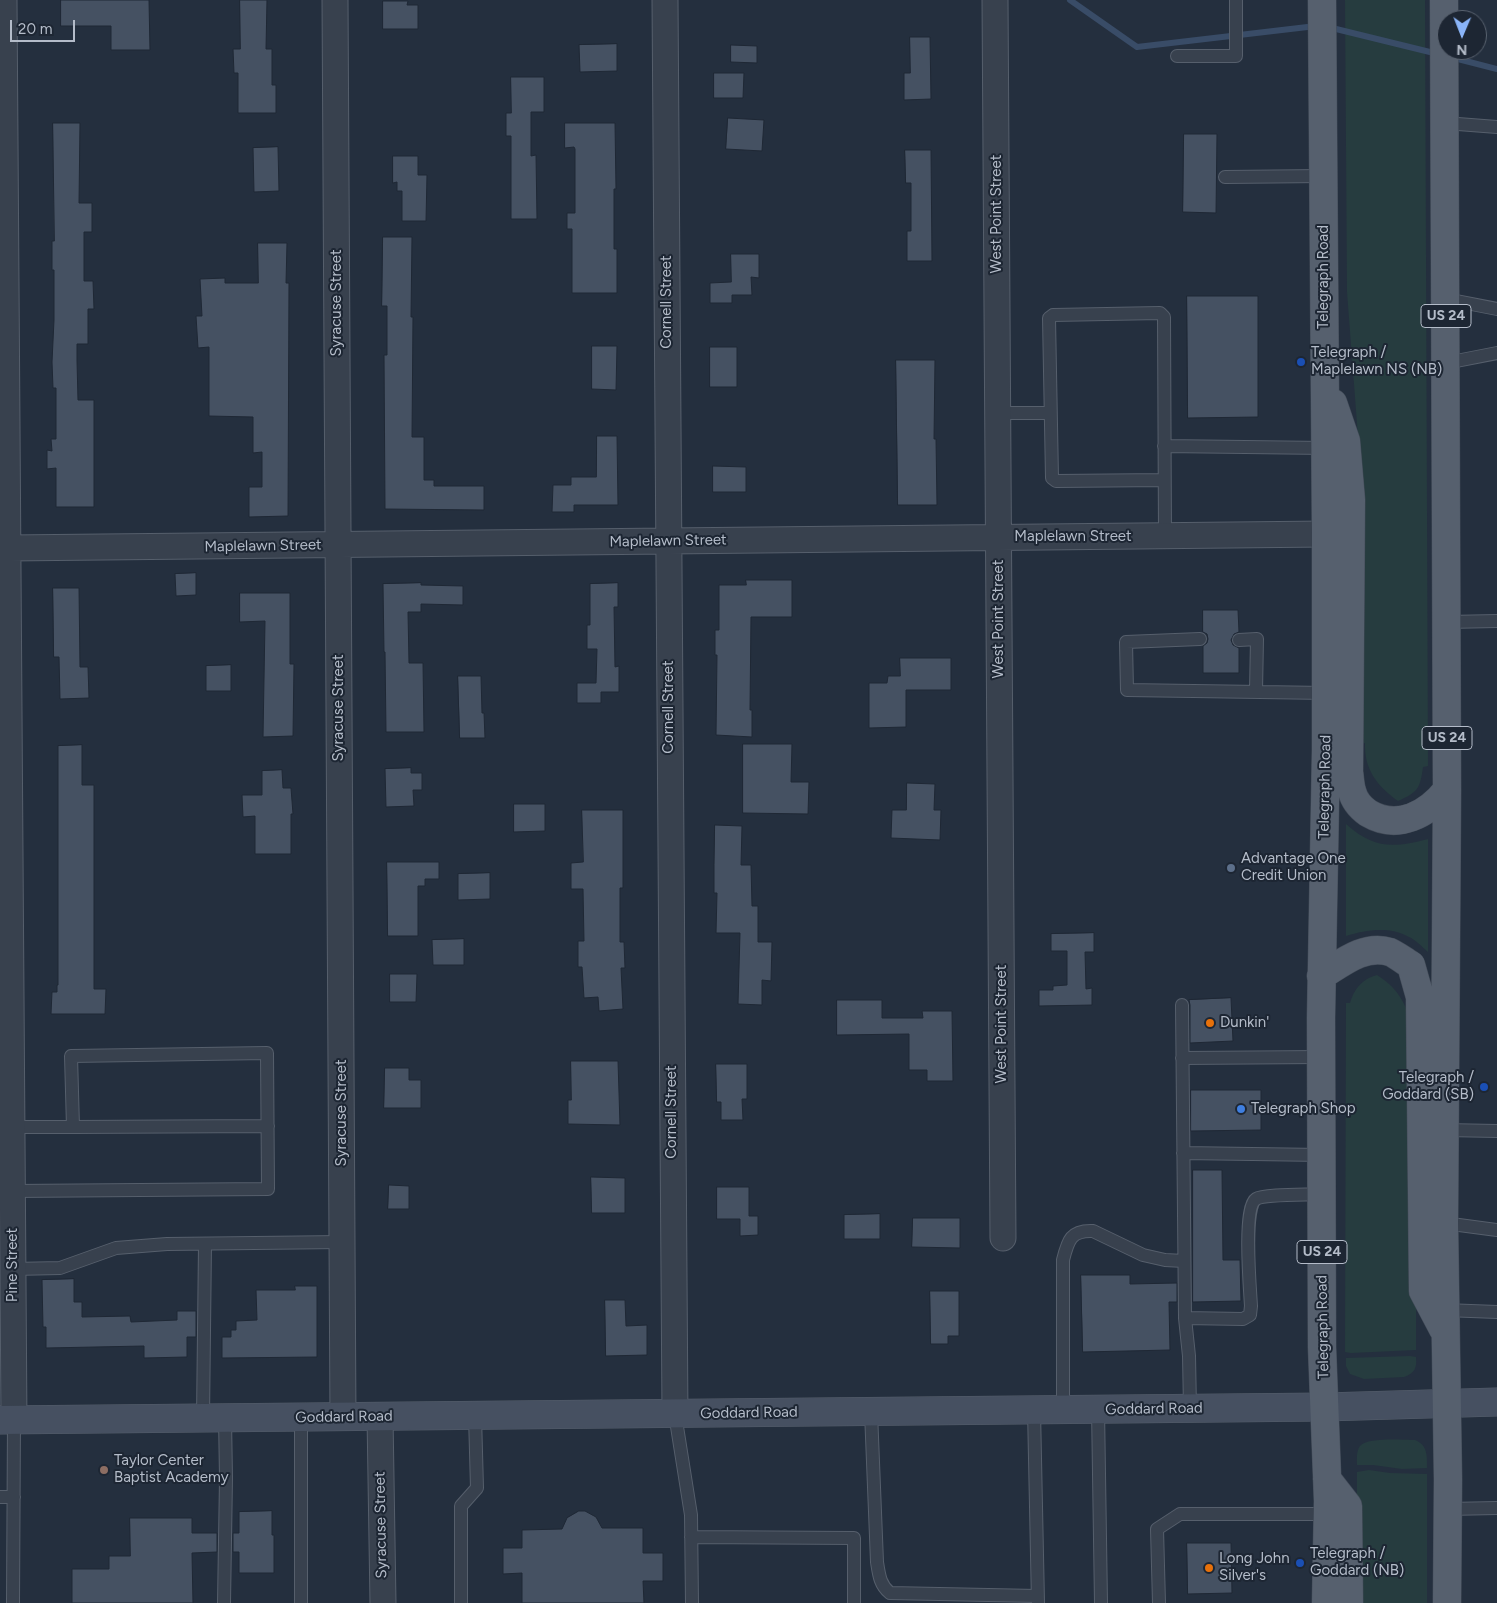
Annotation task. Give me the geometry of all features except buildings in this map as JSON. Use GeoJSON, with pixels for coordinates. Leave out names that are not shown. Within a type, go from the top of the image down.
{"type":"FeatureCollection","features":[{"type":"Feature","properties":{"kind":"main road","name":"Telegraph Road"},"geometry":{"type":"LineString","coordinates":[[1322,0],[1326,693],[1321,1057],[1322,1347],[1328,1514],[1326,1603]]}},
{"type":"Feature","properties":{"kind":"main road","name":"US 24"},"geometry":{"type":"LineString","coordinates":[[1444,0],[1447,622],[1444,1223],[1448,1509],[1447,1603]]}},
{"type":"Feature","properties":{"kind":"main road"},"geometry":{"type":"LineString","coordinates":[[1325,380],[1346,441],[1351,500],[1349,772],[1352,792],[1362,808],[1377,818],[1388,821],[1413,817],[1427,810],[1447,790]]}},
{"type":"Feature","properties":{"kind":"main road"},"geometry":{"type":"LineString","coordinates":[[1321,976],[1362,952],[1377,950],[1391,953],[1410,965],[1420,997],[1422,1291],[1445,1321]]}},
{"type":"Feature","properties":{"kind":"main road","name":"Goddard Road"},"geometry":{"type":"LineString","coordinates":[[7,1420],[1325,1407],[1497,1402]]}},
{"type":"Feature","properties":{"kind":"main road"},"geometry":{"type":"LineString","coordinates":[[1327,1479],[1348,1506],[1348,1603]]}},
{"type":"Feature","properties":{"kind":"street","name":"Pine Street"},"geometry":{"type":"LineString","coordinates":[[4,0],[5,848],[13,1191],[13,1269],[7,1315],[7,1420]]}},
{"type":"Feature","properties":{"kind":"street","name":"Syracuse Street"},"geometry":{"type":"LineString","coordinates":[[335,0],[343,1417]]}},
{"type":"Feature","properties":{"kind":"street","name":"Cornell Street"},"geometry":{"type":"LineString","coordinates":[[665,0],[675,1414]]}},
{"type":"Feature","properties":{"kind":"street","name":"West Point Street"},"geometry":{"type":"LineString","coordinates":[[995,0],[1003,1238]]}},
{"type":"Feature","properties":{"kind":"street","name":"Maplelawn Street"},"geometry":{"type":"LineString","coordinates":[[4,549],[1326,534]]}},
{"type":"Feature","properties":{"kind":"street","name":"Syracuse Street"},"geometry":{"type":"LineString","coordinates":[[380,1416],[382,1603]]}},
{"type":"Feature","properties":{"kind":"lane"},"geometry":{"type":"LineString","coordinates":[[1177,56],[1236,56],[1236,0]]}},
{"type":"Feature","properties":{"kind":"lane"},"geometry":{"type":"LineString","coordinates":[[1445,123],[1497,126]]}},
{"type":"Feature","properties":{"kind":"lane"},"geometry":{"type":"LineString","coordinates":[[1225,176],[1323,176]]}},
{"type":"Feature","properties":{"kind":"lane"},"geometry":{"type":"LineString","coordinates":[[1446,299],[1497,309]]}},
{"type":"Feature","properties":{"kind":"lane"},"geometry":{"type":"LineString","coordinates":[[1164,480],[1056,481],[1052,478],[1049,318],[1052,315],[1160,314],[1164,317],[1165,536]]}},
{"type":"Feature","properties":{"kind":"lane"},"geometry":{"type":"LineString","coordinates":[[1446,363],[1497,353]]}},
{"type":"Feature","properties":{"kind":"lane"},"geometry":{"type":"LineString","coordinates":[[998,413],[1050,413]]}},
{"type":"Feature","properties":{"kind":"lane"},"geometry":{"type":"LineString","coordinates":[[1164,446],[1326,448]]}},
{"type":"Feature","properties":{"kind":"lane"},"geometry":{"type":"LineString","coordinates":[[1447,622],[1497,621]]}},
{"type":"Feature","properties":{"kind":"lane"},"geometry":{"type":"LineString","coordinates":[[1200,639],[1126,642],[1127,690],[1326,693]]}},
{"type":"Feature","properties":{"kind":"lane"},"geometry":{"type":"LineString","coordinates":[[1239,640],[1257,639],[1256,691]]}},
{"type":"Feature","properties":{"kind":"lane"},"geometry":{"type":"LineString","coordinates":[[1182,1005],[1185,1318],[1189,1356],[1190,1408]]}},
{"type":"Feature","properties":{"kind":"lane"},"geometry":{"type":"LineString","coordinates":[[13,1191],[268,1189],[267,1053],[71,1056],[72,1127]]}},
{"type":"Feature","properties":{"kind":"lane"},"geometry":{"type":"LineString","coordinates":[[1182,1058],[1321,1057]]}},
{"type":"Feature","properties":{"kind":"lane"},"geometry":{"type":"LineString","coordinates":[[12,1127],[268,1126]]}},
{"type":"Feature","properties":{"kind":"lane"},"geometry":{"type":"LineString","coordinates":[[1445,1130],[1497,1131]]}},
{"type":"Feature","properties":{"kind":"lane"},"geometry":{"type":"LineString","coordinates":[[1183,1153],[1322,1155]]}},
{"type":"Feature","properties":{"kind":"lane"},"geometry":{"type":"LineString","coordinates":[[1185,1318],[1243,1320],[1250,1314],[1248,1220],[1250,1204],[1256,1198],[1322,1194]]}},
{"type":"Feature","properties":{"kind":"lane"},"geometry":{"type":"LineString","coordinates":[[1444,1223],[1497,1230]]}},
{"type":"Feature","properties":{"kind":"lane"},"geometry":{"type":"LineString","coordinates":[[1063,1410],[1064,1260],[1067,1243],[1074,1234],[1084,1230],[1093,1230],[1143,1255],[1165,1260],[1184,1261]]}},
{"type":"Feature","properties":{"kind":"lane"},"geometry":{"type":"LineString","coordinates":[[13,1269],[60,1268],[116,1248],[168,1244],[342,1242]]}},
{"type":"Feature","properties":{"kind":"lane"},"geometry":{"type":"LineString","coordinates":[[205,1244],[214,1418],[226,1478],[224,1603]]}},
{"type":"Feature","properties":{"kind":"lane"},"geometry":{"type":"LineString","coordinates":[[1445,1321],[1497,1312]]}},
{"type":"Feature","properties":{"kind":"lane"},"geometry":{"type":"LineString","coordinates":[[1098,1409],[1101,1603]]}},
{"type":"Feature","properties":{"kind":"lane"},"geometry":{"type":"LineString","coordinates":[[872,1412],[877,1562],[879,1577],[884,1588],[890,1593],[1038,1600],[1034,1410]]}},
{"type":"Feature","properties":{"kind":"lane"},"geometry":{"type":"LineString","coordinates":[[675,1414],[691,1515],[692,1603]]}},
{"type":"Feature","properties":{"kind":"lane"},"geometry":{"type":"LineString","coordinates":[[461,1603],[461,1506],[477,1488],[475,1416]]}},
{"type":"Feature","properties":{"kind":"lane"},"geometry":{"type":"LineString","coordinates":[[300,1603],[301,1417]]}},
{"type":"Feature","properties":{"kind":"lane"},"geometry":{"type":"LineString","coordinates":[[7,1420],[14,1497],[14,1603]]}},
{"type":"Feature","properties":{"kind":"lane"},"geometry":{"type":"LineString","coordinates":[[0,1497],[14,1497]]}},
{"type":"Feature","properties":{"kind":"lane"},"geometry":{"type":"LineString","coordinates":[[1448,1509],[1497,1508]]}},
{"type":"Feature","properties":{"kind":"lane"},"geometry":{"type":"LineString","coordinates":[[1159,1603],[1157,1529],[1180,1514],[1328,1514]]}},
{"type":"Feature","properties":{"kind":"lane"},"geometry":{"type":"LineString","coordinates":[[691,1537],[854,1538],[854,1603]]}},
{"type":"Feature","properties":{"kind":"green space"},"geometry":{"type":"Polygon","coordinates":[[[1345,0],[1425,0],[1428,766],[1423,767],[1417,789],[1398,801],[1373,776],[1367,761],[1365,743],[1359,743],[1360,463],[1347,292],[1345,0]]]}},
{"type":"Feature","properties":{"kind":"green space"},"geometry":{"type":"Polygon","coordinates":[[[1346,824],[1366,838],[1384,844],[1404,844],[1428,839],[1428,952],[1412,938],[1394,931],[1378,930],[1346,936],[1346,824]]]}},
{"type":"Feature","properties":{"kind":"green space"},"geometry":{"type":"Polygon","coordinates":[[[1377,975],[1393,988],[1404,1003],[1416,1040],[1416,1350],[1351,1353],[1345,1352],[1346,1003],[1350,1003],[1356,989],[1363,982],[1377,975]]]}},
{"type":"Feature","properties":{"kind":"green space"},"geometry":{"type":"Polygon","coordinates":[[[1416,1357],[1416,1367],[1411,1374],[1404,1377],[1364,1379],[1350,1374],[1346,1366],[1346,1358],[1416,1357]]]}},
{"type":"Feature","properties":{"kind":"green space"},"geometry":{"type":"Polygon","coordinates":[[[1386,1440],[1415,1440],[1425,1448],[1427,1468],[1402,1469],[1357,1465],[1358,1450],[1364,1443],[1386,1440]]]}},
{"type":"Feature","properties":{"kind":"green space"},"geometry":{"type":"Polygon","coordinates":[[[1369,1470],[1390,1473],[1427,1474],[1427,1603],[1357,1603],[1357,1472],[1369,1470]]]}},
{"type":"Feature","properties":{"kind":"waterway"},"geometry":{"type":"LineString","coordinates":[[1070,0],[1137,47],[1316,26]]}},
{"type":"Feature","properties":{"kind":"waterway"},"geometry":{"type":"LineString","coordinates":[[1328,27],[1437,54]]}},
{"type":"Feature","properties":{"kind":"waterway"},"geometry":{"type":"LineString","coordinates":[[1462,60],[1497,69]]}},
{"type":"Feature","properties":{"kind":"place","name":"Telegraph / Maplelawn NS (NB)"},"geometry":{"type":"Point","coordinates":[1301,362]}},
{"type":"Feature","properties":{"kind":"place","name":"Advantage One Credit Union"},"geometry":{"type":"Point","coordinates":[1231,868]}},
{"type":"Feature","properties":{"kind":"place","name":"Dunkin'"},"geometry":{"type":"Point","coordinates":[1210,1023]}},
{"type":"Feature","properties":{"kind":"place","name":"Telegraph / Goddard (SB)"},"geometry":{"type":"Point","coordinates":[1484,1087]}},
{"type":"Feature","properties":{"kind":"place","name":"Telegraph Shop"},"geometry":{"type":"Point","coordinates":[1241,1109]}},
{"type":"Feature","properties":{"kind":"place","name":"Taylor Center Baptist Academy"},"geometry":{"type":"Point","coordinates":[104,1470]}},
{"type":"Feature","properties":{"kind":"place","name":"Telegraph / Goddard (NB)"},"geometry":{"type":"Point","coordinates":[1300,1563]}},
{"type":"Feature","properties":{"kind":"place","name":"Long John Silver's"},"geometry":{"type":"Point","coordinates":[1209,1568]}}]}
